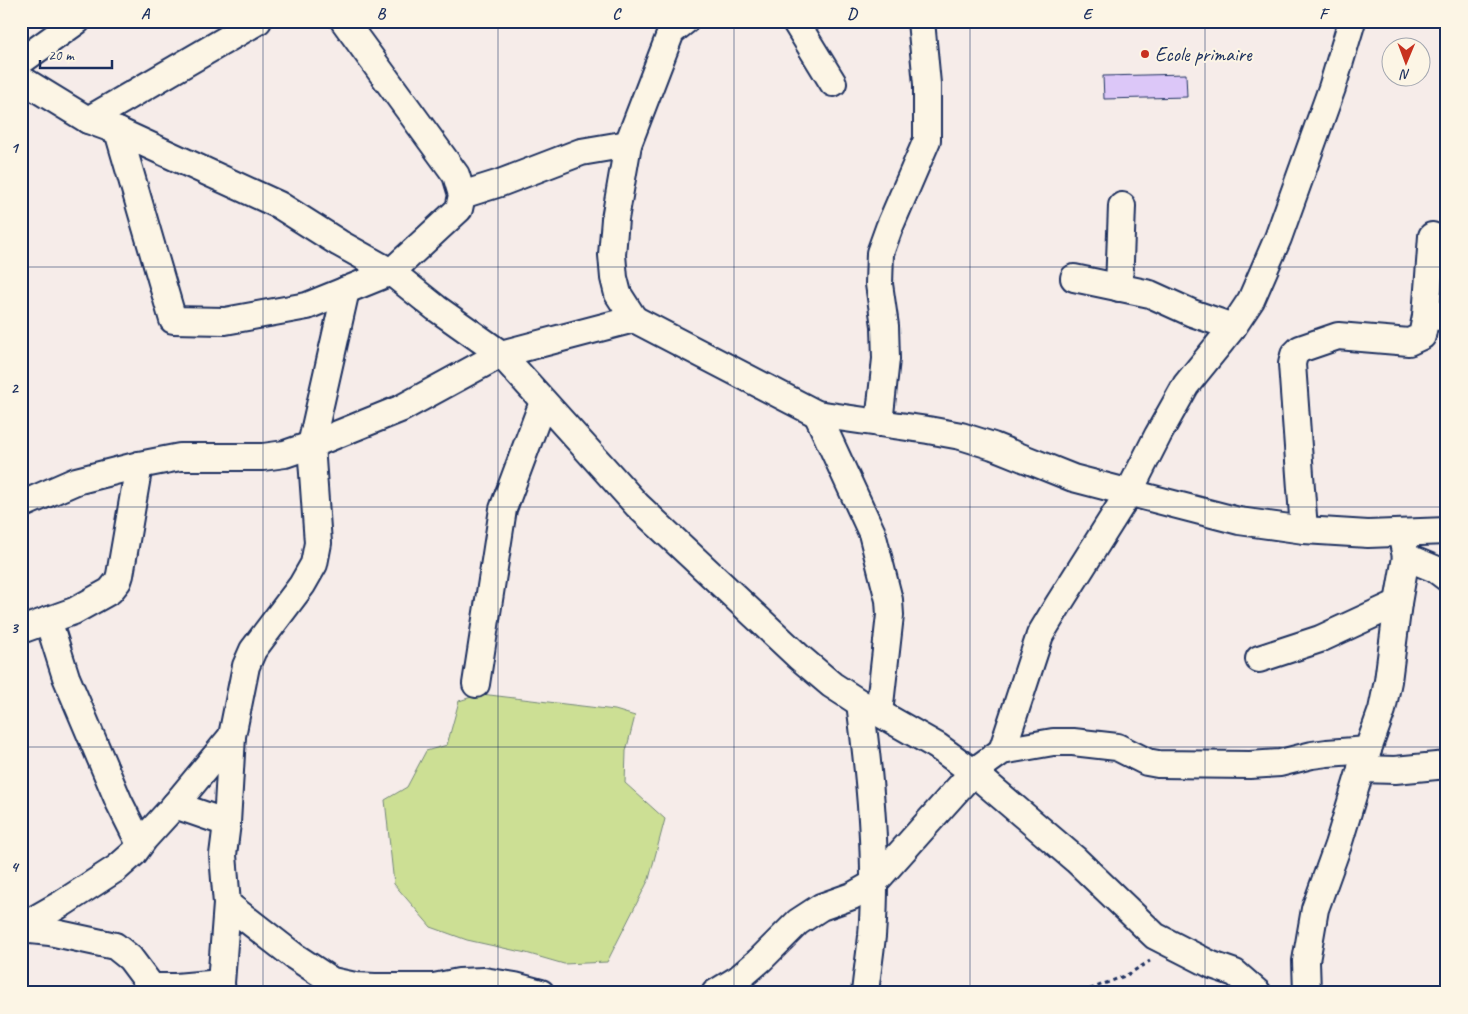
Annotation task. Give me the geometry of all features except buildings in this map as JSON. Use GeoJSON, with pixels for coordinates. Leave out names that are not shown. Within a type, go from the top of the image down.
{"type":"FeatureCollection","features":[{"type":"Feature","properties":{"kind":"street"},"geometry":{"type":"LineString","coordinates":[[21,61],[77,21]]}},
{"type":"Feature","properties":{"kind":"street"},"geometry":{"type":"LineString","coordinates":[[118,131],[173,320],[225,321],[307,306],[391,272],[459,209],[462,196],[456,175],[344,21]]}},
{"type":"Feature","properties":{"kind":"street"},"geometry":{"type":"LineString","coordinates":[[795,21],[833,84]]}},
{"type":"Feature","properties":{"kind":"street"},"geometry":{"type":"LineString","coordinates":[[879,423],[886,359],[885,326],[879,284],[880,253],[927,140],[927,84],[921,21]]}},
{"type":"Feature","properties":{"kind":"street"},"geometry":{"type":"LineString","coordinates":[[1002,751],[1040,635],[1128,494],[1161,428],[1186,385],[1233,327],[1251,300],[1278,238],[1332,88],[1352,21]]}},
{"type":"Feature","properties":{"kind":"street"},"geometry":{"type":"LineString","coordinates":[[88,120],[249,23]]}},
{"type":"Feature","properties":{"kind":"street"},"geometry":{"type":"LineString","coordinates":[[675,25],[628,144],[615,220],[612,255],[616,288],[634,319],[817,414],[961,436],[993,446],[1073,478],[1128,494],[1239,521],[1304,530],[1368,534],[1404,545],[1447,578]]}},
{"type":"Feature","properties":{"kind":"street"},"geometry":{"type":"LineString","coordinates":[[21,79],[88,120],[118,131],[279,205],[339,243],[391,272],[436,308],[501,354],[637,505],[799,657],[832,685],[938,746],[973,772],[1076,860],[1156,936],[1212,965],[1235,973],[1258,993]]}},
{"type":"Feature","properties":{"kind":"street"},"geometry":{"type":"LineString","coordinates":[[462,196],[581,152],[628,144]]}},
{"type":"Feature","properties":{"kind":"street"},"geometry":{"type":"LineString","coordinates":[[1119,288],[1122,206]]}},
{"type":"Feature","properties":{"kind":"street"},"geometry":{"type":"LineString","coordinates":[[1304,530],[1292,364],[1294,355],[1300,350],[1338,336],[1409,342],[1422,336],[1436,316],[1432,236]]}},
{"type":"Feature","properties":{"kind":"street"},"geometry":{"type":"LineString","coordinates":[[1074,278],[1150,294],[1192,313],[1233,327]]}},
{"type":"Feature","properties":{"kind":"street"},"geometry":{"type":"LineString","coordinates":[[21,928],[50,932],[115,946],[130,958],[151,986],[154,987],[222,988],[227,904],[223,855],[227,823],[232,736],[246,666],[253,650],[302,585],[316,556],[318,543],[311,445],[346,290]]}},
{"type":"Feature","properties":{"kind":"street"},"geometry":{"type":"LineString","coordinates":[[21,505],[76,481],[140,465],[180,457],[273,456],[311,445],[400,409],[501,354],[634,319]]}},
{"type":"Feature","properties":{"kind":"street"},"geometry":{"type":"LineString","coordinates":[[476,684],[503,509],[543,402]]}},
{"type":"Feature","properties":{"kind":"street"},"geometry":{"type":"LineString","coordinates":[[817,414],[872,533],[890,616],[870,708],[865,743],[873,836],[872,935],[865,993]]}},
{"type":"Feature","properties":{"kind":"street"},"geometry":{"type":"LineString","coordinates":[[21,630],[74,611],[110,590],[118,581],[140,465]]}},
{"type":"Feature","properties":{"kind":"street"},"geometry":{"type":"LineString","coordinates":[[1404,545],[1447,530]]}},
{"type":"Feature","properties":{"kind":"street"},"geometry":{"type":"LineString","coordinates":[[1307,993],[1306,961],[1315,909],[1382,710],[1388,681],[1404,545]]}},
{"type":"Feature","properties":{"kind":"street"},"geometry":{"type":"LineString","coordinates":[[1259,658],[1320,639],[1398,603]]}},
{"type":"Feature","properties":{"kind":"street"},"geometry":{"type":"LineString","coordinates":[[48,620],[66,677],[119,802],[140,844]]}},
{"type":"Feature","properties":{"kind":"street"},"geometry":{"type":"LineString","coordinates":[[21,928],[117,868],[134,853],[232,736]]}},
{"type":"Feature","properties":{"kind":"street"},"geometry":{"type":"LineString","coordinates":[[715,993],[738,979],[798,922],[821,907],[852,896],[873,884],[973,772],[1002,751],[1053,742],[1073,742],[1117,747],[1147,762],[1158,764],[1250,765],[1280,763],[1327,753],[1364,760],[1395,770],[1447,765]]}},
{"type":"Feature","properties":{"kind":"street"},"geometry":{"type":"LineString","coordinates":[[175,805],[227,823]]}},
{"type":"Feature","properties":{"kind":"street"},"geometry":{"type":"LineString","coordinates":[[227,904],[294,956],[332,981],[355,986],[392,990],[484,981],[541,993]]}},
{"type":"Feature","properties":{"kind":"path"},"geometry":{"type":"LineString","coordinates":[[1083,993],[1127,975],[1174,946]]}},
{"type":"Feature","properties":{"kind":"green space"},"geometry":{"type":"Polygon","coordinates":[[[481,694],[615,710],[635,716],[626,751],[625,783],[665,819],[649,879],[607,962],[564,964],[526,953],[467,940],[431,927],[394,884],[385,800],[407,787],[426,751],[447,745],[459,701],[481,694]]]}},
{"type":"Feature","properties":{"kind":"place","name":"Ecole primaire"},"geometry":{"type":"Point","coordinates":[1145,54]}}]}
